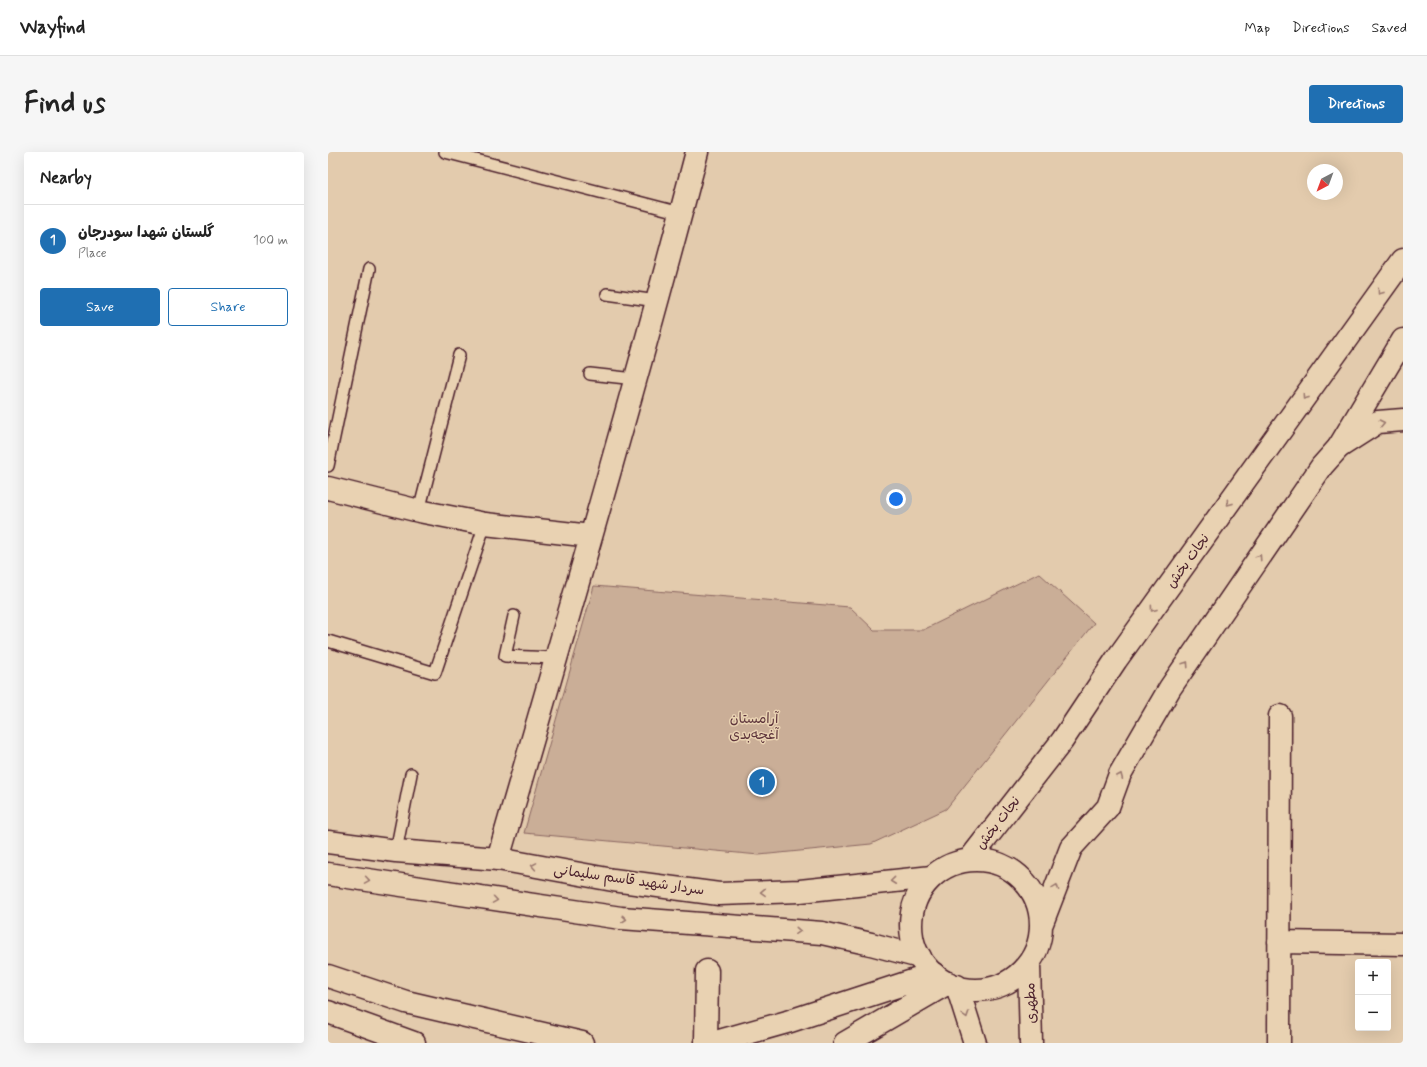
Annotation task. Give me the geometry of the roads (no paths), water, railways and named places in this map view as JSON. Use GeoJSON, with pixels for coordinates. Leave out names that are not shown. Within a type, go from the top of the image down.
{"type":"FeatureCollection","features":[{"type":"Feature","properties":{"kind":"street"},"geometry":{"type":"LineString","coordinates":[[498,859],[591,536],[697,152]]}},
{"type":"Feature","properties":{"kind":"street","name":"نجات بخش"},"geometry":{"type":"LineString","coordinates":[[970,859],[1062,741],[1116,660],[1403,260]]}},
{"type":"Feature","properties":{"kind":"street"},"geometry":{"type":"LineString","coordinates":[[712,1043],[946,981],[974,990],[995,987],[1014,978],[1029,963],[1039,944],[1042,923],[1070,848],[1108,807],[1120,774],[1170,688],[1322,466],[1339,447],[1403,340]]}},
{"type":"Feature","properties":{"kind":"street"},"geometry":{"type":"LineString","coordinates":[[1339,447],[1378,422],[1403,420]]}},
{"type":"Feature","properties":{"kind":"street"},"geometry":{"type":"LineString","coordinates":[[328,488],[419,511],[485,524],[591,536]]}},
{"type":"Feature","properties":{"kind":"street"},"geometry":{"type":"LineString","coordinates":[[1279,1043],[1280,716]]}},
{"type":"Feature","properties":{"kind":"street","name":"سردار شهید قاسم سلیمانی"},"geometry":{"type":"LineString","coordinates":[[328,842],[396,851],[498,859],[613,880],[719,894],[800,891],[932,877]]}},
{"type":"Feature","properties":{"kind":"street"},"geometry":{"type":"LineString","coordinates":[[975,1043],[946,981],[920,957],[912,937],[912,915],[918,894],[932,877],[950,865],[970,859],[991,861],[1011,870],[1027,883],[1037,902],[1042,923]]}},
{"type":"Feature","properties":{"kind":"street"},"geometry":{"type":"LineString","coordinates":[[328,874],[621,918],[822,933],[920,957]]}},
{"type":"Feature","properties":{"kind":"street"},"geometry":{"type":"LineString","coordinates":[[717,925],[719,894]]}},
{"type":"Feature","properties":{"kind":"street"},"geometry":{"type":"LineString","coordinates":[[1279,942],[1403,944]]}},
{"type":"Feature","properties":{"kind":"street","name":"مطهری"},"geometry":{"type":"LineString","coordinates":[[1029,963],[1031,1043]]}},
{"type":"Feature","properties":{"kind":"street"},"geometry":{"type":"LineString","coordinates":[[706,971],[706,1043]]}},
{"type":"Feature","properties":{"kind":"street"},"geometry":{"type":"LineString","coordinates":[[328,976],[406,1002],[582,1043]]}},
{"type":"Feature","properties":{"kind":"street"},"geometry":{"type":"LineString","coordinates":[[845,1043],[946,981]]}},
{"type":"Feature","properties":{"kind":"street"},"geometry":{"type":"LineString","coordinates":[[328,1012],[414,1043]]}},
{"type":"Feature","properties":{"kind":"lane"},"geometry":{"type":"LineString","coordinates":[[445,152],[681,213]]}},
{"type":"Feature","properties":{"kind":"lane"},"geometry":{"type":"LineString","coordinates":[[328,466],[370,269]]}},
{"type":"Feature","properties":{"kind":"lane"},"geometry":{"type":"LineString","coordinates":[[607,294],[657,301]]}},
{"type":"Feature","properties":{"kind":"lane"},"geometry":{"type":"LineString","coordinates":[[419,511],[459,355]]}},
{"type":"Feature","properties":{"kind":"lane"},"geometry":{"type":"LineString","coordinates":[[590,374],[635,379]]}},
{"type":"Feature","properties":{"kind":"lane"},"geometry":{"type":"LineString","coordinates":[[328,641],[435,673],[485,524]]}},
{"type":"Feature","properties":{"kind":"lane"},"geometry":{"type":"LineString","coordinates":[[514,616],[505,656],[556,658]]}},
{"type":"Feature","properties":{"kind":"lane"},"geometry":{"type":"LineString","coordinates":[[396,851],[411,774]]}},
{"type":"Feature","properties":{"kind":"place","name":"گلستان شهدا سودرجان"},"geometry":{"type":"Point","coordinates":[762,782]}},
{"type":"Feature","properties":{"kind":"park label","name":"آرامستان آغچه‌بدی"},"geometry":{"type":"Point","coordinates":[754,728]}}]}
